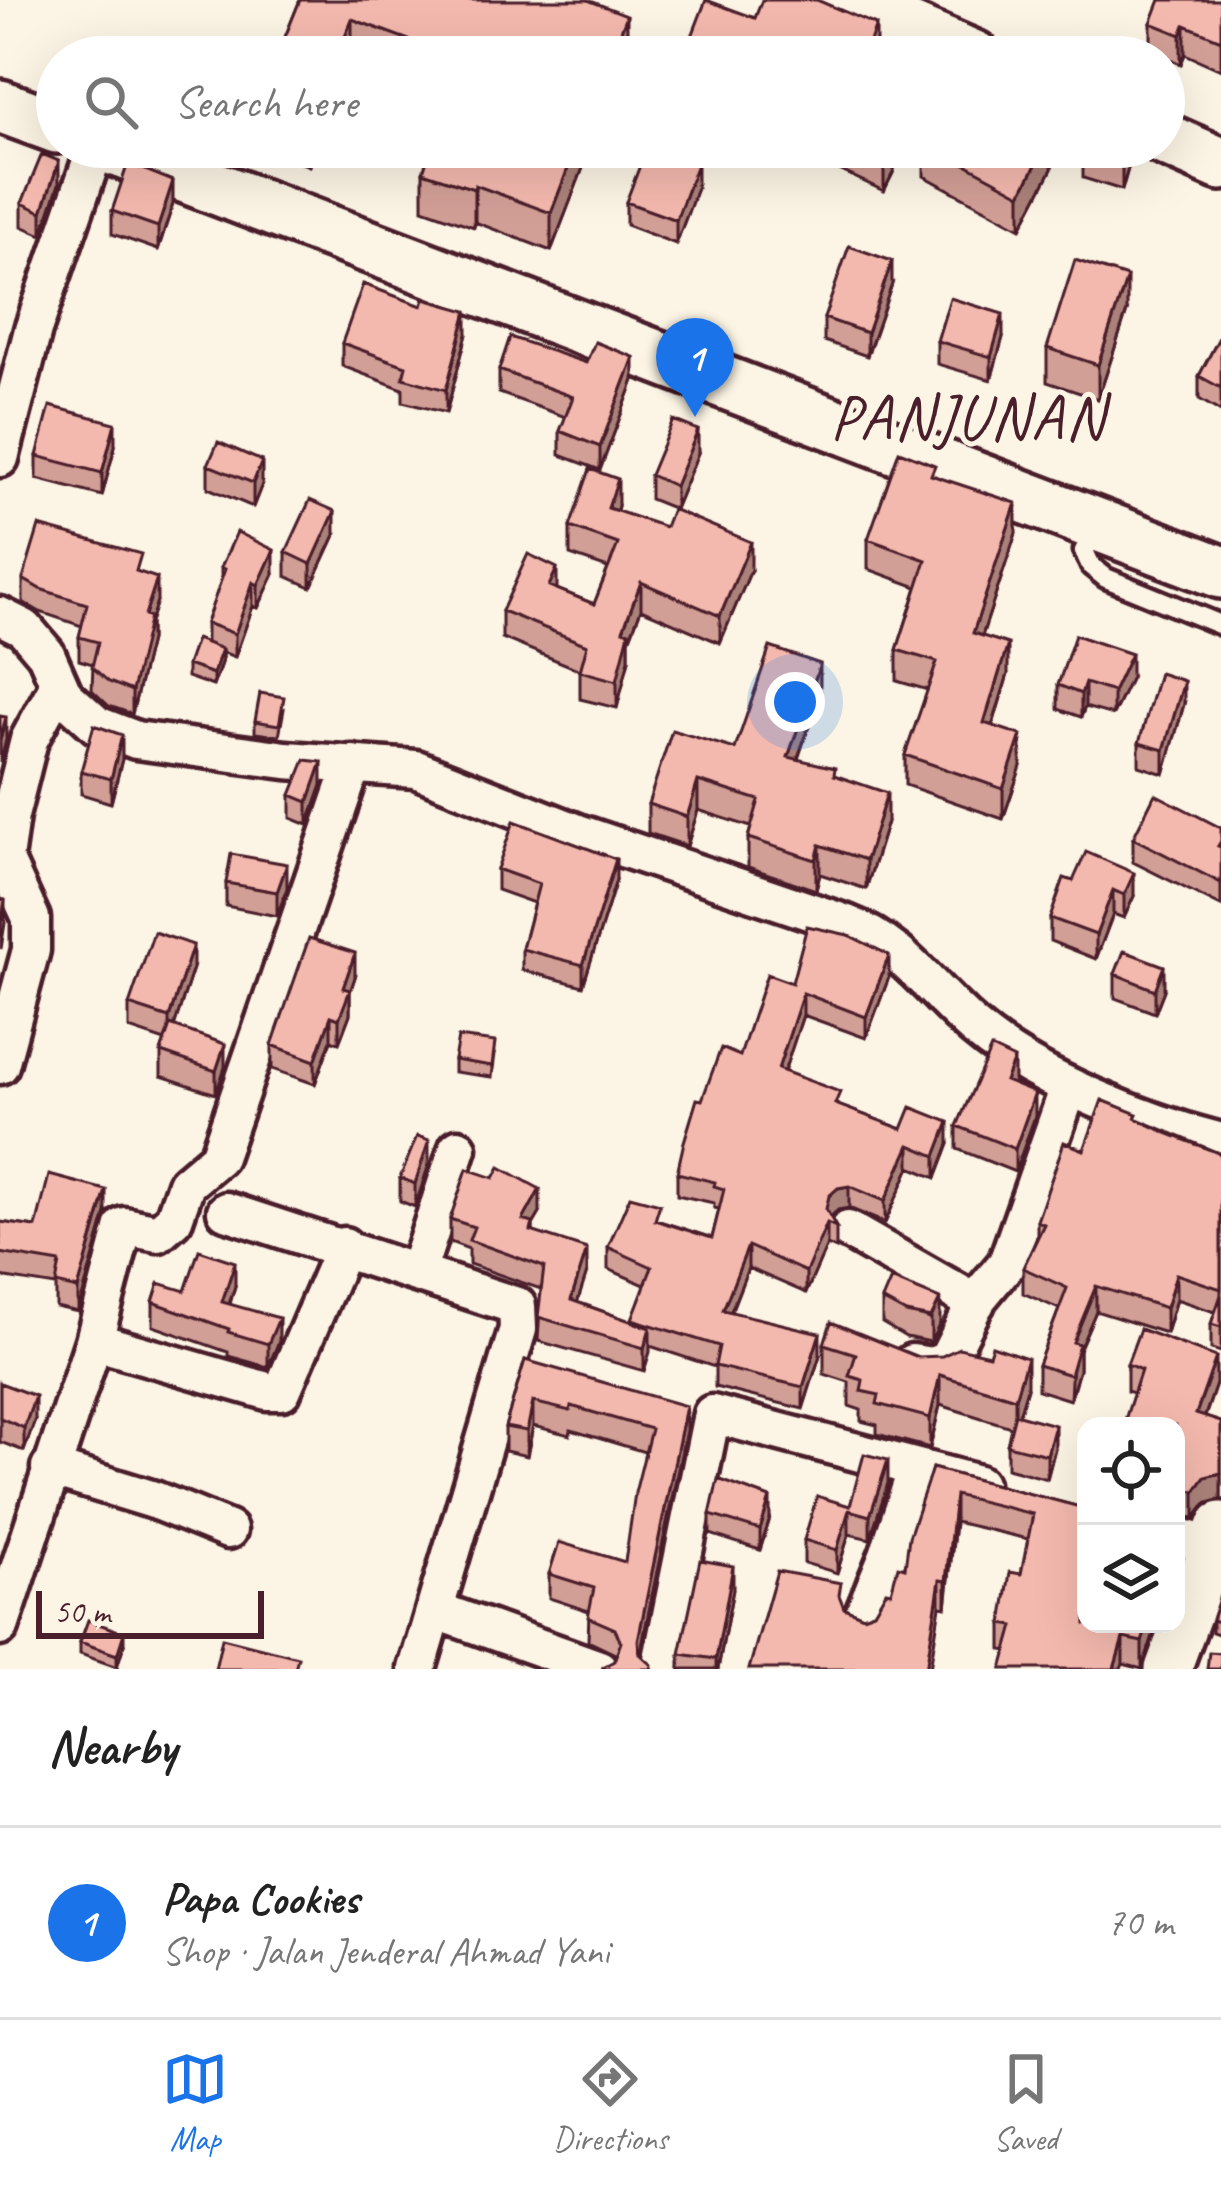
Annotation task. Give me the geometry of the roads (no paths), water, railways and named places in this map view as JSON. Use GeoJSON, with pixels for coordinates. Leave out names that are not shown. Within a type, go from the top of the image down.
{"type":"FeatureCollection","features":[{"type":"Feature","properties":{"kind":"main road"},"geometry":{"type":"LineString","coordinates":[[842,0],[925,36]]}},
{"type":"Feature","properties":{"kind":"main road"},"geometry":{"type":"LineString","coordinates":[[0,106],[36,120]]}},
{"type":"Feature","properties":{"kind":"main road"},"geometry":{"type":"LineString","coordinates":[[1185,148],[1221,164]]}},
{"type":"Feature","properties":{"kind":"main road"},"geometry":{"type":"LineString","coordinates":[[163,168],[1221,572]]}},
{"type":"Feature","properties":{"kind":"street"},"geometry":{"type":"LineString","coordinates":[[0,458],[33,330],[89,168]]}},
{"type":"Feature","properties":{"kind":"street"},"geometry":{"type":"LineString","coordinates":[[0,616],[24,628],[46,654],[64,694],[97,725],[136,740],[286,760],[393,766],[443,777],[578,833],[875,934],[979,1033],[1070,1087],[1221,1142]]}},
{"type":"Feature","properties":{"kind":"street"},"geometry":{"type":"LineString","coordinates":[[0,1065],[31,950],[31,918],[4,859],[10,816],[28,740],[59,684]]}},
{"type":"Feature","properties":{"kind":"street"},"geometry":{"type":"LineString","coordinates":[[0,1627],[94,1341],[124,1226],[158,1233],[174,1219],[186,1184],[218,1157],[353,764]]}},
{"type":"Feature","properties":{"kind":"street"},"geometry":{"type":"LineString","coordinates":[[881,1348],[916,1364],[939,1365],[947,1360],[976,1303],[1007,1263],[1070,1087]]}},
{"type":"Feature","properties":{"kind":"street"},"geometry":{"type":"LineString","coordinates":[[417,1271],[458,1148]]}},
{"type":"Feature","properties":{"kind":"street"},"geometry":{"type":"LineString","coordinates":[[226,1211],[517,1306],[518,1329],[417,1669]]}},
{"type":"Feature","properties":{"kind":"street"},"geometry":{"type":"LineString","coordinates":[[848,1230],[976,1303]]}},
{"type":"Feature","properties":{"kind":"street"},"geometry":{"type":"LineString","coordinates":[[94,1341],[267,1391],[282,1391],[344,1246]]}},
{"type":"Feature","properties":{"kind":"street"},"geometry":{"type":"LineString","coordinates":[[510,1356],[550,1368]]}},
{"type":"Feature","properties":{"kind":"street"},"geometry":{"type":"LineString","coordinates":[[671,1403],[1002,1490]]}},
{"type":"Feature","properties":{"kind":"street"},"geometry":{"type":"LineString","coordinates":[[660,1669],[712,1414]]}},
{"type":"Feature","properties":{"kind":"street"},"geometry":{"type":"LineString","coordinates":[[50,1468],[154,1500],[228,1531]]}},
{"type":"Feature","properties":{"kind":"street"},"geometry":{"type":"LineString","coordinates":[[861,1620],[903,1517],[917,1468]]}},
{"type":"Feature","properties":{"kind":"street"},"geometry":{"type":"LineString","coordinates":[[1168,1669],[1203,1536]]}},
{"type":"Feature","properties":{"kind":"street"},"geometry":{"type":"LineString","coordinates":[[435,1610],[599,1669]]}},
{"type":"Feature","properties":{"kind":"lane"},"geometry":{"type":"LineString","coordinates":[[1098,526],[1084,550],[1091,566],[1106,578],[1221,625]]}},
{"type":"Feature","properties":{"kind":"place","name":"Papa Cookies"},"geometry":{"type":"Point","coordinates":[695,417]}},
{"type":"Feature","properties":{"kind":"district","name":"PANJUNAN"},"geometry":{"type":"Point","coordinates":[968,417]}}]}
